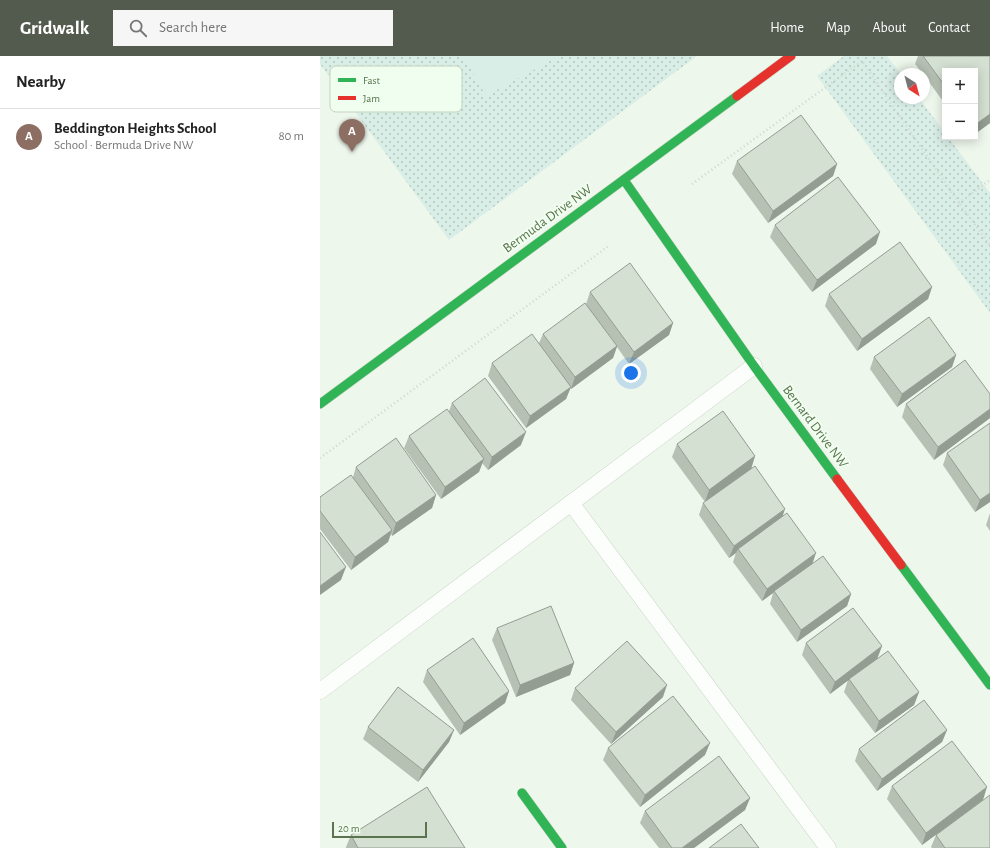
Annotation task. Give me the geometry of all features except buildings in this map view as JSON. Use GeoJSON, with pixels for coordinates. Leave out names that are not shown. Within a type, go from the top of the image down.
{"type":"FeatureCollection","features":[{"type":"Feature","properties":{"kind":"street","name":"Bermuda Drive NW"},"geometry":{"type":"LineString","coordinates":[[320,404],[791,56]]}},
{"type":"Feature","properties":{"kind":"street","name":"Bernard Drive NW"},"geometry":{"type":"LineString","coordinates":[[624,180],[754,366],[990,685]]}},
{"type":"Feature","properties":{"kind":"street"},"geometry":{"type":"LineString","coordinates":[[522,793],[562,848]]}},
{"type":"Feature","properties":{"kind":"lane"},"geometry":{"type":"LineString","coordinates":[[320,691],[754,366]]}},
{"type":"Feature","properties":{"kind":"lane"},"geometry":{"type":"LineString","coordinates":[[571,503],[828,848]]}},
{"type":"Feature","properties":{"kind":"path"},"geometry":{"type":"LineString","coordinates":[[692,184],[862,61],[959,203],[990,245]]}},
{"type":"Feature","properties":{"kind":"path"},"geometry":{"type":"LineString","coordinates":[[959,203],[990,180]]}},
{"type":"Feature","properties":{"kind":"path"},"geometry":{"type":"LineString","coordinates":[[320,458],[610,245]]}},
{"type":"Feature","properties":{"kind":"shaded area"},"geometry":{"type":"Polygon","coordinates":[[[320,56],[697,56],[449,240],[355,112],[462,112],[462,66],[330,66],[330,78],[320,64],[320,56]]]}},
{"type":"Feature","properties":{"kind":"shaded area"},"geometry":{"type":"Polygon","coordinates":[[[463,56],[559,56],[486,96],[463,56]]]}},
{"type":"Feature","properties":{"kind":"shaded area"},"geometry":{"type":"Polygon","coordinates":[[[844,56],[887,56],[896,68],[894,68],[894,104],[923,104],[942,129],[942,140],[950,140],[990,193],[990,313],[817,76],[844,56]]]}},
{"type":"Feature","properties":{"kind":"traffic: fast"},"geometry":{"type":"LineString","coordinates":[[320,404],[737,96]]}},
{"type":"Feature","properties":{"kind":"traffic: fast"},"geometry":{"type":"LineString","coordinates":[[624,180],[754,366],[837,479]]}},
{"type":"Feature","properties":{"kind":"traffic: fast"},"geometry":{"type":"LineString","coordinates":[[901,565],[990,685]]}},
{"type":"Feature","properties":{"kind":"traffic: fast"},"geometry":{"type":"LineString","coordinates":[[522,793],[562,848]]}},
{"type":"Feature","properties":{"kind":"traffic: jam"},"geometry":{"type":"LineString","coordinates":[[737,96],[791,56]]}},
{"type":"Feature","properties":{"kind":"traffic: jam"},"geometry":{"type":"LineString","coordinates":[[837,479],[901,565]]}},
{"type":"Feature","properties":{"kind":"place","name":"Beddington Heights School"},"geometry":{"type":"Point","coordinates":[352,152]}}]}
